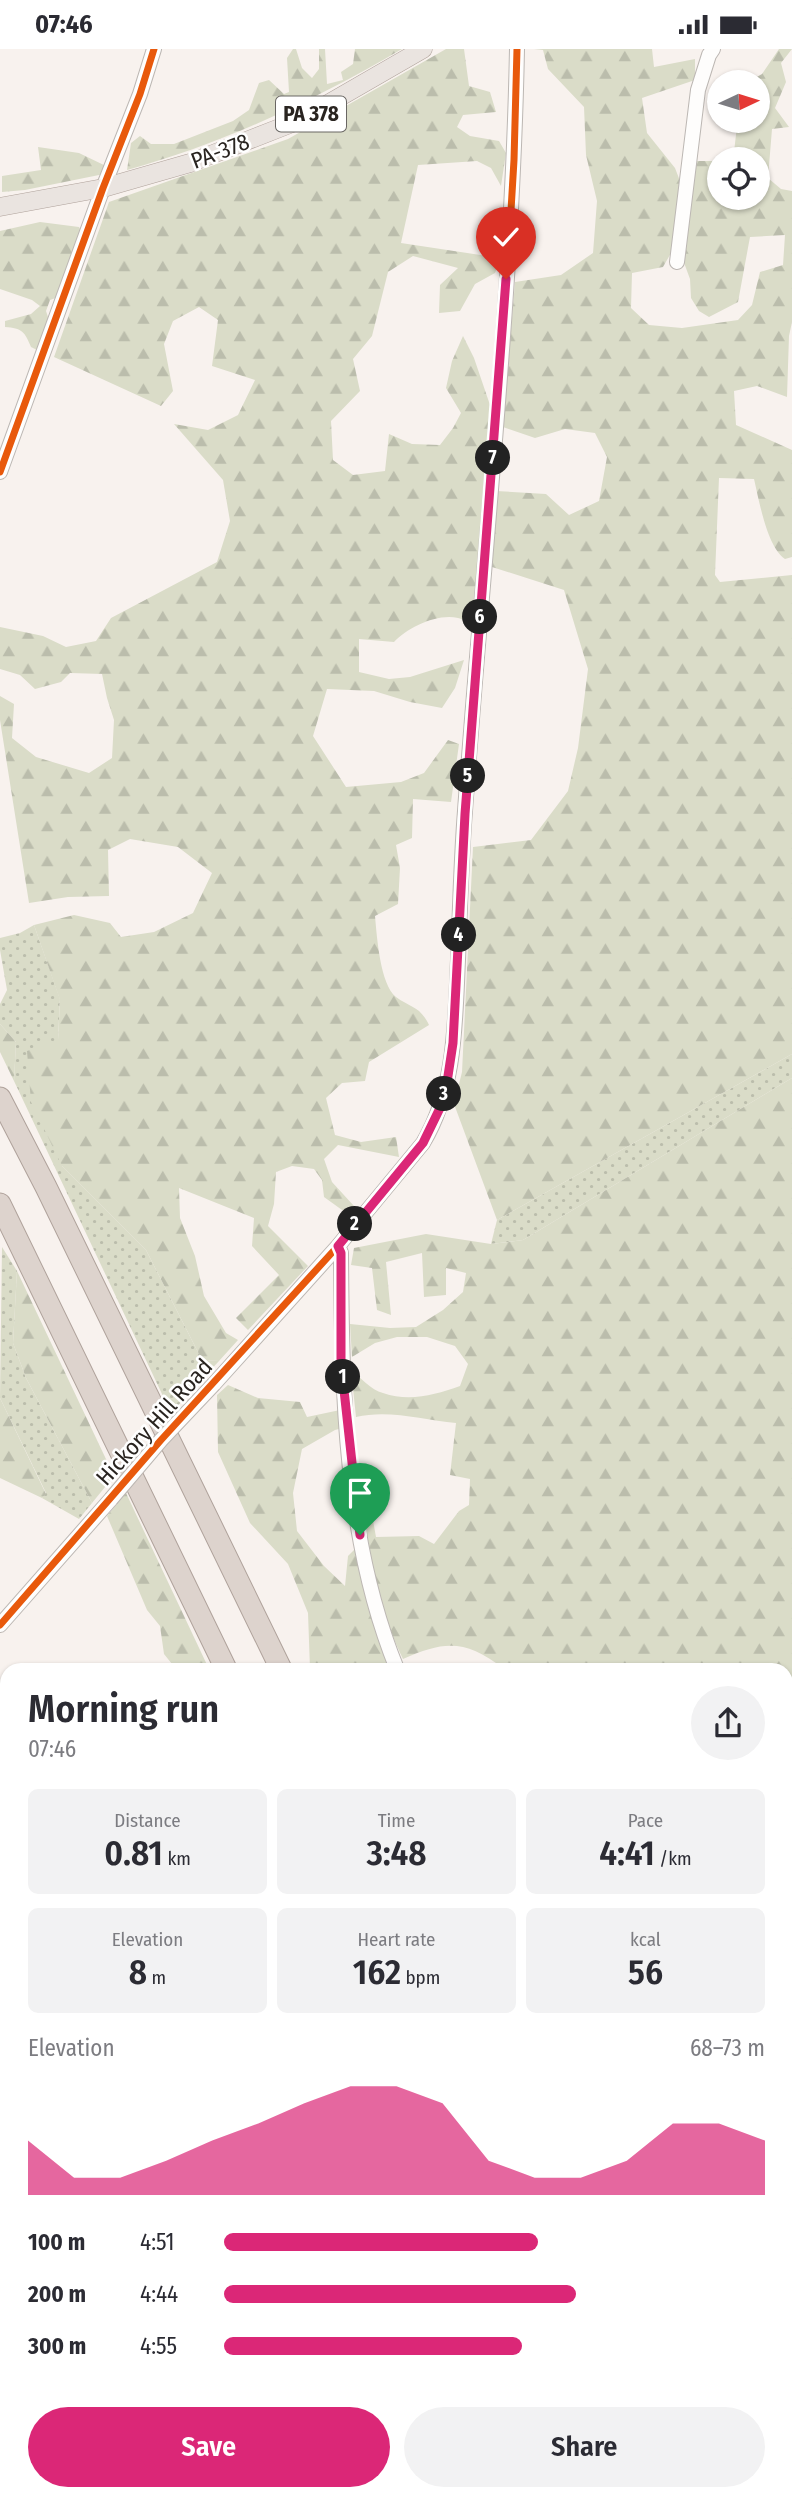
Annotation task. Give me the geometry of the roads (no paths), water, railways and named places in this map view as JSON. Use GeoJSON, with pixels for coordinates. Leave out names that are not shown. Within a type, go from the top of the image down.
{"type":"FeatureCollection","features":[{"type":"Feature","properties":{"kind":"highway"},"geometry":{"type":"LineString","coordinates":[[0,1098],[278,1663]]}},
{"type":"Feature","properties":{"kind":"highway"},"geometry":{"type":"LineString","coordinates":[[0,1205],[223,1663]]}},
{"type":"Feature","properties":{"kind":"main road","name":"PA-378"},"geometry":{"type":"LineString","coordinates":[[0,207],[103,188],[190,163],[300,120],[423,49]]}},
{"type":"Feature","properties":{"kind":"street"},"geometry":{"type":"LineString","coordinates":[[0,472],[155,49]]}},
{"type":"Feature","properties":{"kind":"street","name":"Hickory Hill Road"},"geometry":{"type":"LineString","coordinates":[[0,1625],[161,1440],[338,1246],[423,1143],[440,1108],[449,1068],[457,986],[465,814],[510,232],[517,49]]}},
{"type":"Feature","properties":{"kind":"street"},"geometry":{"type":"LineString","coordinates":[[677,262],[698,90],[709,51]]}},
{"type":"Feature","properties":{"kind":"street"},"geometry":{"type":"LineString","coordinates":[[338,1246],[341,1253],[341,1363],[360,1535],[382,1631],[395,1663]]}}]}
